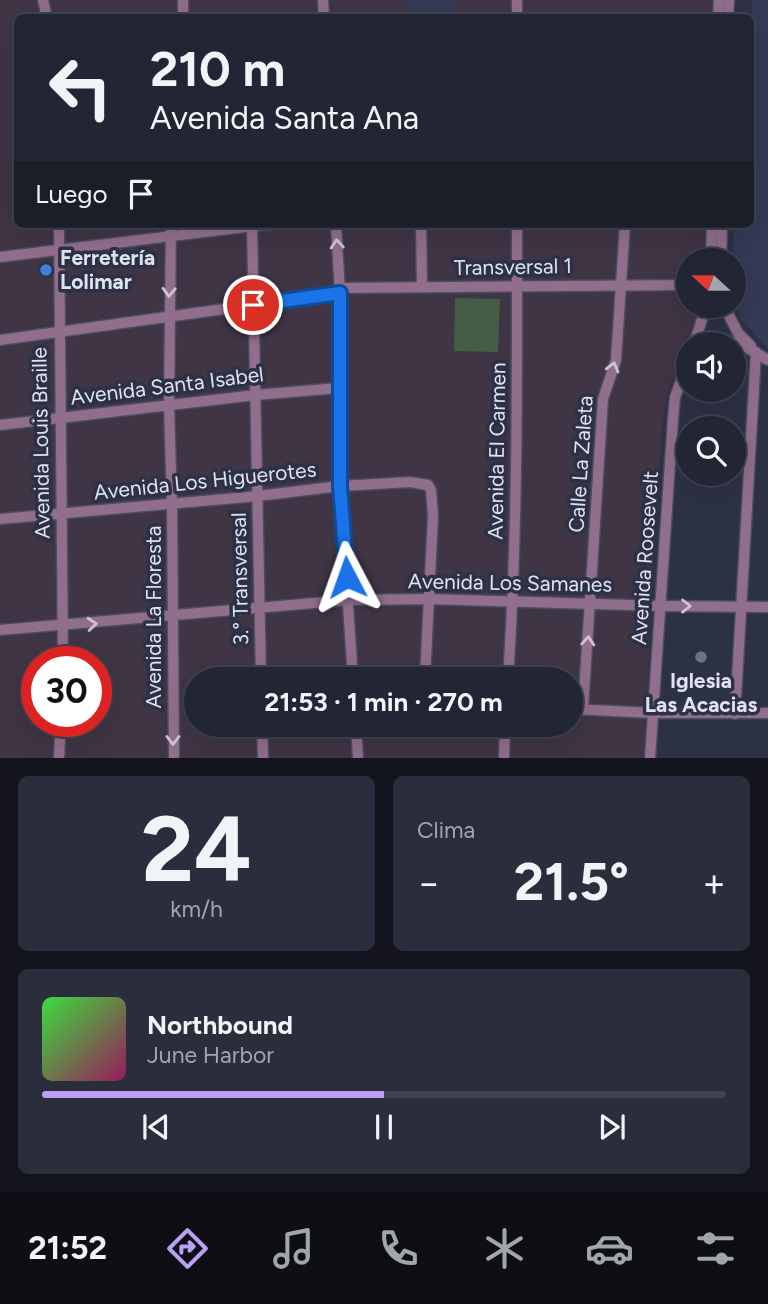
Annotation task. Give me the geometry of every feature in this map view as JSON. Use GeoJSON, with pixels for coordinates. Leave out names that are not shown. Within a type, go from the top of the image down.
{"type":"FeatureCollection","features":[{"type":"Feature","properties":{"kind":"street","name":"Avenida Louis Braille"},"geometry":{"type":"LineString","coordinates":[[59,228],[63,646]]}},
{"type":"Feature","properties":{"kind":"street","name":"Avenida La Floresta"},"geometry":{"type":"LineString","coordinates":[[171,228],[169,406],[174,758]]}},
{"type":"Feature","properties":{"kind":"street"},"geometry":{"type":"LineString","coordinates":[[0,257],[238,228]]}},
{"type":"Feature","properties":{"kind":"street","name":"3.° Transversal"},"geometry":{"type":"LineString","coordinates":[[252,228],[261,667]]}},
{"type":"Feature","properties":{"kind":"street"},"geometry":{"type":"LineString","coordinates":[[335,228],[339,291],[340,486],[352,667]]}},
{"type":"Feature","properties":{"kind":"street"},"geometry":{"type":"LineString","coordinates":[[421,228],[422,287]]}},
{"type":"Feature","properties":{"kind":"street","name":"Avenida El Carmen"},"geometry":{"type":"LineString","coordinates":[[509,667],[518,429],[517,228]]}},
{"type":"Feature","properties":{"kind":"street","name":"Calle La Zaleta"},"geometry":{"type":"LineString","coordinates":[[583,709],[603,400],[615,366],[625,228]]}},
{"type":"Feature","properties":{"kind":"street"},"geometry":{"type":"LineString","coordinates":[[711,248],[712,228]]}},
{"type":"Feature","properties":{"kind":"street"},"geometry":{"type":"LineString","coordinates":[[721,248],[722,228]]}},
{"type":"Feature","properties":{"kind":"street","name":"Transversal 1"},"geometry":{"type":"LineString","coordinates":[[0,340],[59,334],[339,291],[517,285],[676,285]]}},
{"type":"Feature","properties":{"kind":"street"},"geometry":{"type":"LineString","coordinates":[[730,318],[738,333],[757,352],[740,606],[736,714]]}},
{"type":"Feature","properties":{"kind":"street"},"geometry":{"type":"LineString","coordinates":[[746,346],[768,360]]}},
{"type":"Feature","properties":{"kind":"street","name":"Avenida Santa Isabel"},"geometry":{"type":"LineString","coordinates":[[0,425],[256,394],[338,388]]}},
{"type":"Feature","properties":{"kind":"street","name":"Avenida Roosevelt"},"geometry":{"type":"LineString","coordinates":[[650,758],[676,394]]}},
{"type":"Feature","properties":{"kind":"street","name":"Avenida Los Higuerotes"},"geometry":{"type":"LineString","coordinates":[[0,519],[340,486],[422,483],[430,487],[433,516],[426,667]]}},
{"type":"Feature","properties":{"kind":"street","name":"Avenida Los Samanes"},"geometry":{"type":"LineString","coordinates":[[0,630],[349,600],[429,599],[768,607]]}},
{"type":"Feature","properties":{"kind":"street"},"geometry":{"type":"LineString","coordinates":[[583,709],[654,713],[768,713]]}},
{"type":"Feature","properties":{"kind":"street"},"geometry":{"type":"LineString","coordinates":[[59,758],[60,737]]}},
{"type":"Feature","properties":{"kind":"street"},"geometry":{"type":"LineString","coordinates":[[262,737],[263,758]]}},
{"type":"Feature","properties":{"kind":"street"},"geometry":{"type":"LineString","coordinates":[[357,737],[358,758]]}},
{"type":"Feature","properties":{"kind":"street"},"geometry":{"type":"LineString","coordinates":[[504,758],[505,737]]}},
{"type":"Feature","properties":{"kind":"shaded area"},"geometry":{"type":"Polygon","coordinates":[[[0,0],[713,0],[712,14],[14,14],[14,228],[705,228],[704,248],[676,248],[676,318],[698,318],[694,332],[676,332],[676,373],[664,410],[656,511],[644,758],[0,758],[0,0]]]}},
{"type":"Feature","properties":{"kind":"shaded area"},"geometry":{"type":"Polygon","coordinates":[[[404,0],[455,0],[456,14],[406,14],[404,0]]]}},
{"type":"Feature","properties":{"kind":"shaded area"},"geometry":{"type":"Polygon","coordinates":[[[752,0],[768,0],[768,349],[740,318],[746,318],[746,248],[733,248],[733,228],[754,228],[752,0]]]}},
{"type":"Feature","properties":{"kind":"green space"},"geometry":{"type":"Polygon","coordinates":[[[455,298],[500,299],[498,352],[454,351],[455,298]]]}},
{"type":"Feature","properties":{"kind":"place","name":"Ferretería Lolimar"},"geometry":{"type":"Point","coordinates":[46,270]}},
{"type":"Feature","properties":{"kind":"place","name":"Iglesia Las Acacias"},"geometry":{"type":"Point","coordinates":[701,657]}},
{"type":"Feature","properties":{"kind":"route"},"geometry":{"type":"LineString","coordinates":[[253,305],[340,293],[340,486],[347,577]]}}]}
